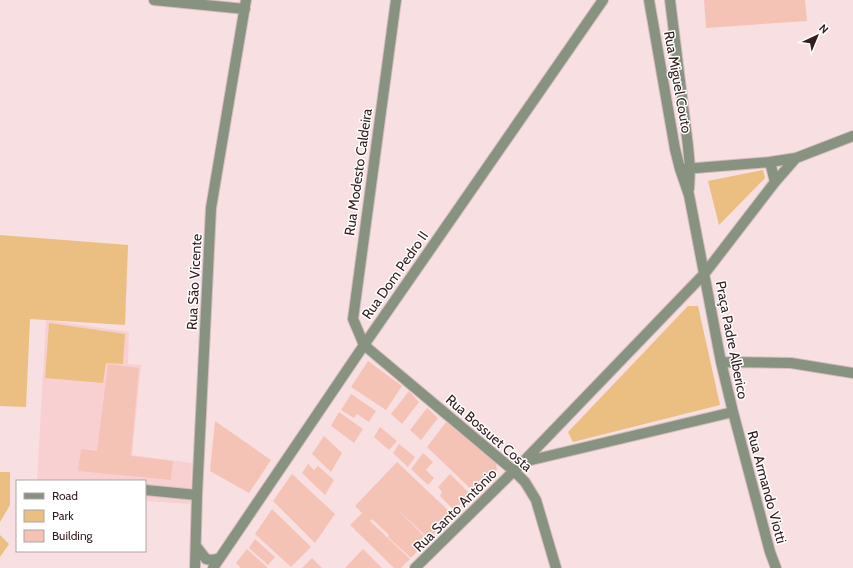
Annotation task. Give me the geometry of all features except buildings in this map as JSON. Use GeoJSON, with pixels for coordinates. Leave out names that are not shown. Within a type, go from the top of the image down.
{"type":"FeatureCollection","features":[{"type":"Feature","properties":{"kind":"street"},"geometry":{"type":"LineString","coordinates":[[154,0],[246,5]]}},
{"type":"Feature","properties":{"kind":"street","name":"Rua Modesto Caldeira"},"geometry":{"type":"LineString","coordinates":[[364,345],[353,319],[396,0]]}},
{"type":"Feature","properties":{"kind":"street","name":"Rua Dom Pedro II"},"geometry":{"type":"LineString","coordinates":[[213,568],[364,345],[603,0]]}},
{"type":"Feature","properties":{"kind":"street","name":"Rua Miguel Couto"},"geometry":{"type":"LineString","coordinates":[[670,0],[690,168],[689,195]]}},
{"type":"Feature","properties":{"kind":"street","name":"Rua Miguel Couto"},"geometry":{"type":"LineString","coordinates":[[648,1],[680,169],[689,195]]}},
{"type":"Feature","properties":{"kind":"street","name":"Rua São Vicente"},"geometry":{"type":"LineString","coordinates":[[195,568],[197,495],[211,208],[246,5]]}},
{"type":"Feature","properties":{"kind":"street"},"geometry":{"type":"LineString","coordinates":[[680,169],[770,162],[796,158],[853,136]]}},
{"type":"Feature","properties":{"kind":"street"},"geometry":{"type":"LineString","coordinates":[[705,273],[775,182],[796,158]]}},
{"type":"Feature","properties":{"kind":"street"},"geometry":{"type":"LineString","coordinates":[[770,162],[775,182]]}},
{"type":"Feature","properties":{"kind":"street"},"geometry":{"type":"LineString","coordinates":[[689,195],[705,273]]}},
{"type":"Feature","properties":{"kind":"street","name":"Praça Padre Alberico"},"geometry":{"type":"LineString","coordinates":[[523,462],[733,412],[705,273]]}},
{"type":"Feature","properties":{"kind":"street","name":"Praça Padre Alberico"},"geometry":{"type":"LineString","coordinates":[[514,471],[705,273]]}},
{"type":"Feature","properties":{"kind":"street","name":"Rua Bossuet Costa"},"geometry":{"type":"LineString","coordinates":[[364,345],[514,471],[525,482],[536,500],[556,568]]}},
{"type":"Feature","properties":{"kind":"street"},"geometry":{"type":"LineString","coordinates":[[722,362],[791,363],[853,373]]}},
{"type":"Feature","properties":{"kind":"street","name":"Rua Armando Viotti"},"geometry":{"type":"LineString","coordinates":[[733,412],[770,552],[776,568]]}},
{"type":"Feature","properties":{"kind":"street","name":"Rua Santo Antônio"},"geometry":{"type":"LineString","coordinates":[[415,568],[514,471]]}},
{"type":"Feature","properties":{"kind":"street"},"geometry":{"type":"LineString","coordinates":[[146,490],[197,495]]}},
{"type":"Feature","properties":{"kind":"street"},"geometry":{"type":"LineString","coordinates":[[196,546],[206,559],[212,560],[220,558]]}},
{"type":"Feature","properties":{"kind":"shaded area"},"geometry":{"type":"Polygon","coordinates":[[[46,320],[129,332],[128,364],[141,365],[132,455],[192,463],[190,504],[146,501],[146,480],[37,480],[46,320]]]}},
{"type":"Feature","properties":{"kind":"green space"},"geometry":{"type":"Polygon","coordinates":[[[763,170],[765,178],[719,225],[708,181],[763,170]]]}},
{"type":"Feature","properties":{"kind":"green space"},"geometry":{"type":"Polygon","coordinates":[[[0,235],[128,245],[125,325],[30,319],[26,407],[0,406],[0,235]]]}},
{"type":"Feature","properties":{"kind":"green space"},"geometry":{"type":"Polygon","coordinates":[[[688,306],[698,306],[720,405],[573,442],[568,432],[688,306]]]}},
{"type":"Feature","properties":{"kind":"green space"},"geometry":{"type":"Polygon","coordinates":[[[49,323],[125,334],[123,364],[106,363],[103,383],[45,378],[49,323]]]}},
{"type":"Feature","properties":{"kind":"green space"},"geometry":{"type":"Polygon","coordinates":[[[0,472],[10,472],[10,505],[0,522],[0,472]]]}},
{"type":"Feature","properties":{"kind":"green space"},"geometry":{"type":"Polygon","coordinates":[[[0,535],[9,544],[0,557],[0,535]]]}}]}
